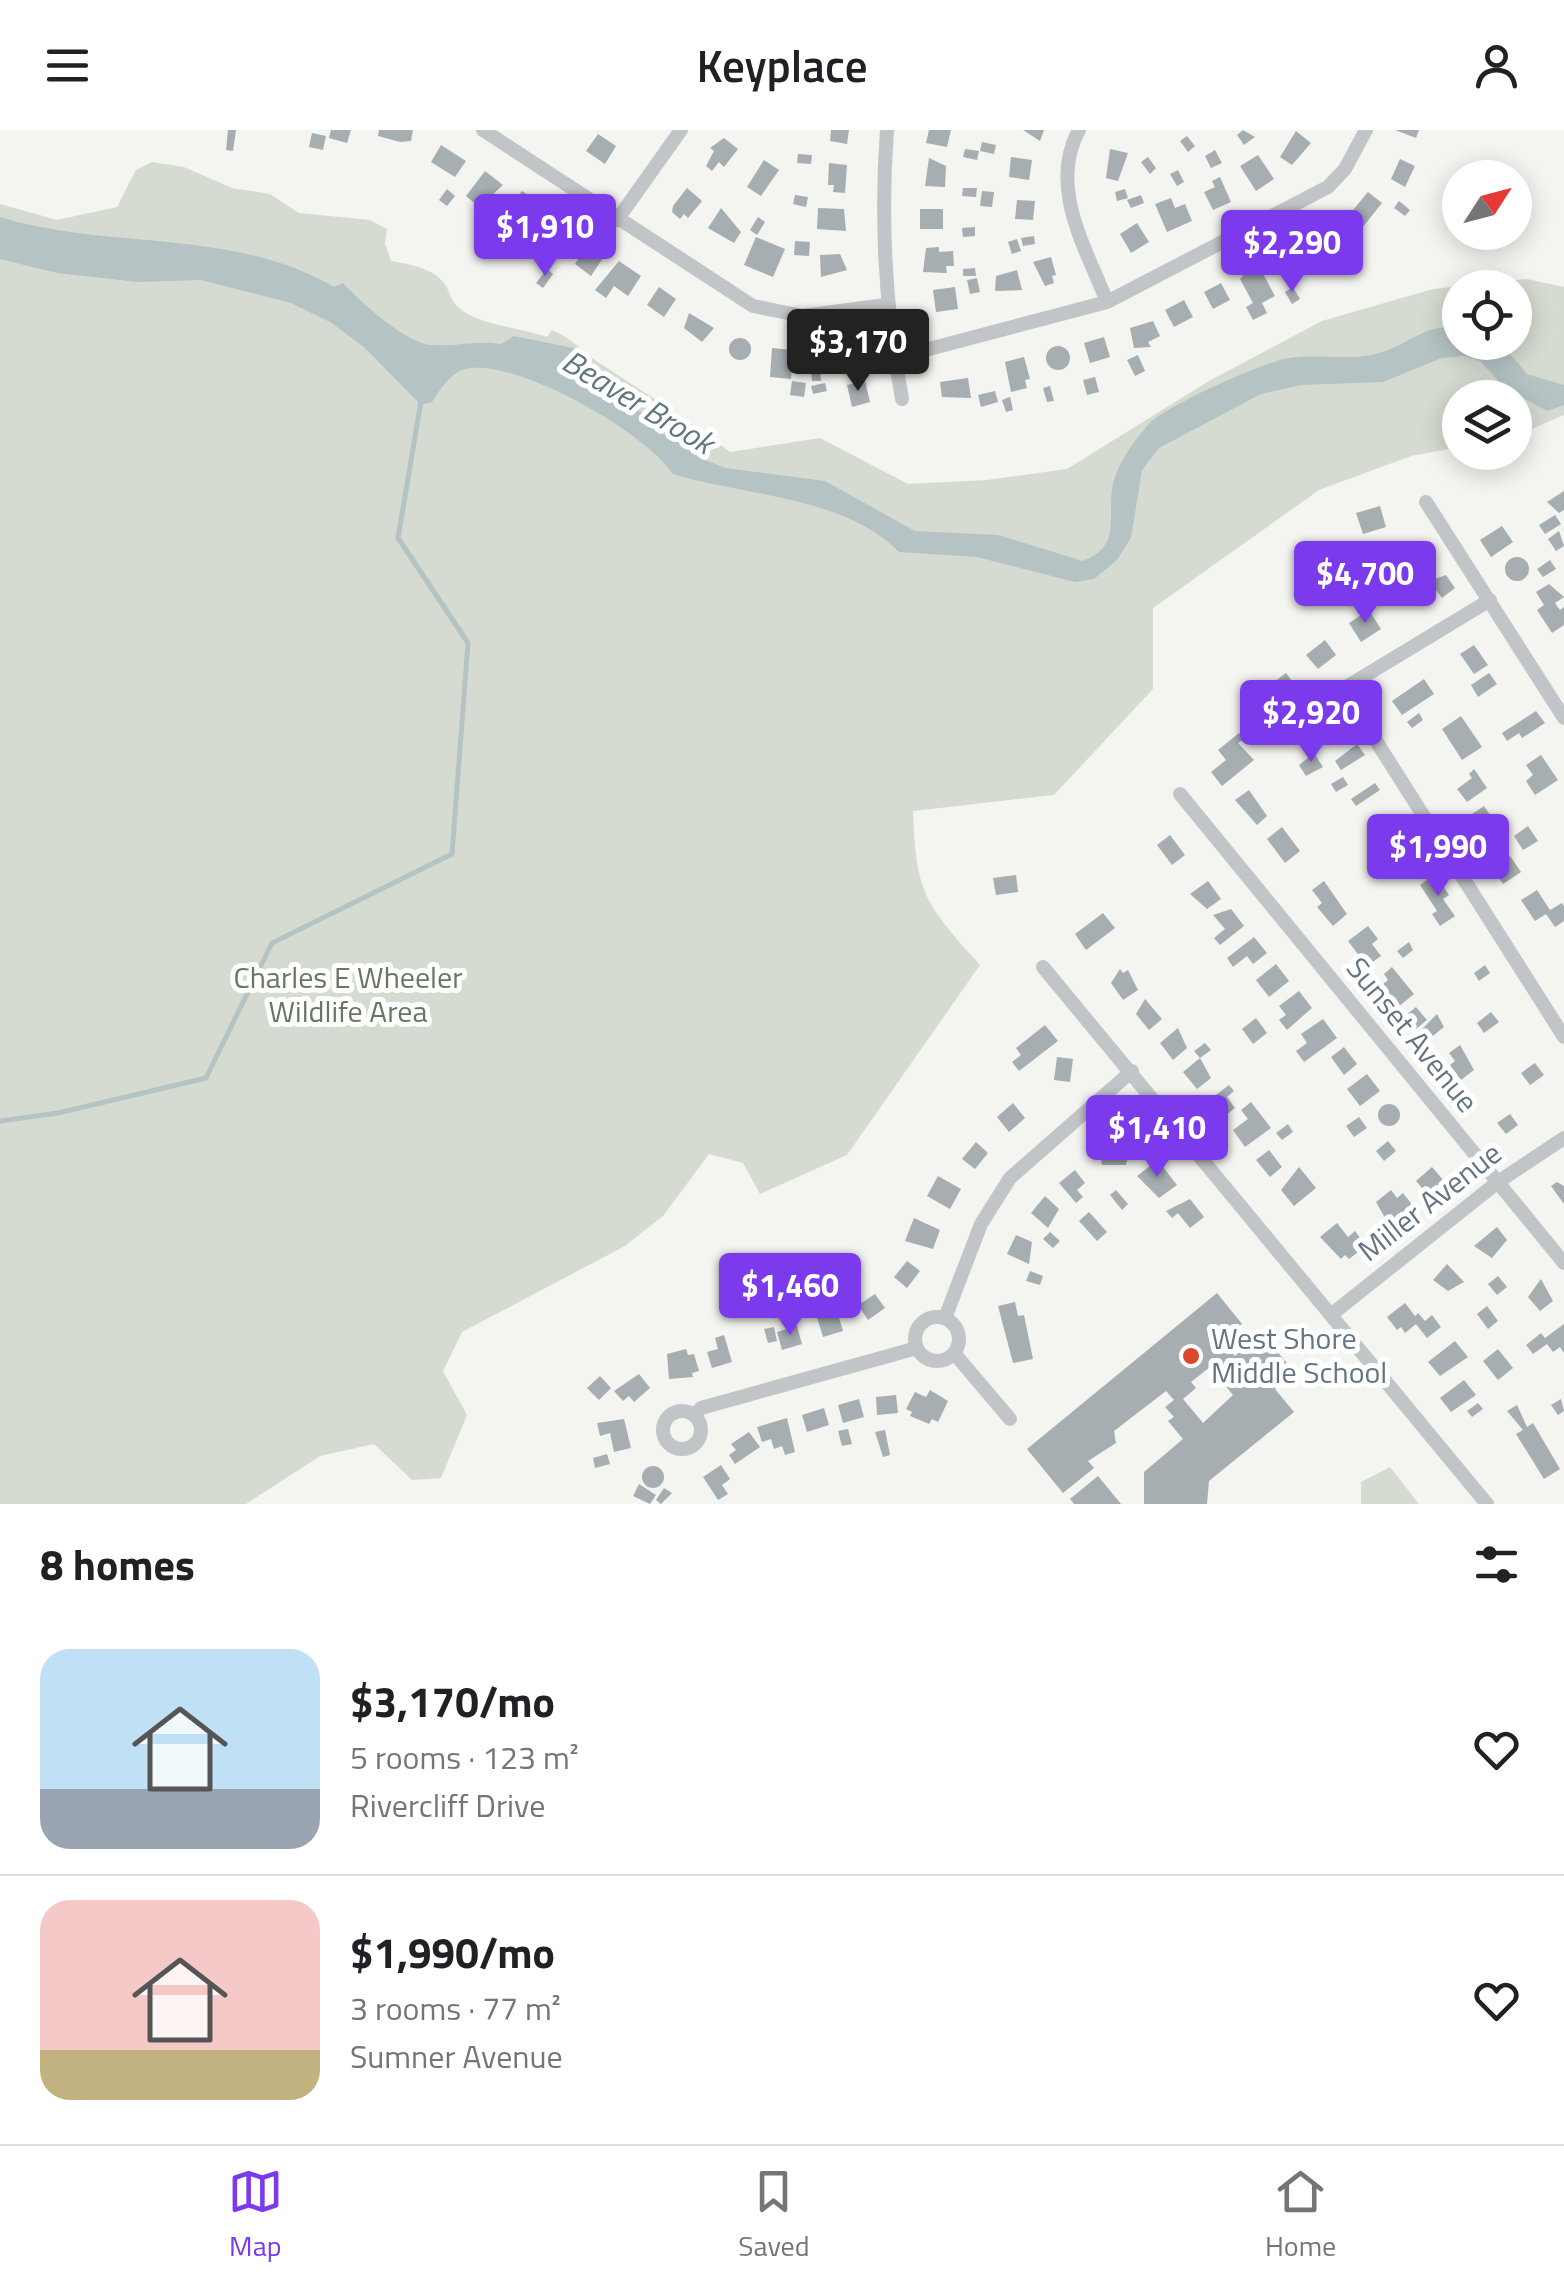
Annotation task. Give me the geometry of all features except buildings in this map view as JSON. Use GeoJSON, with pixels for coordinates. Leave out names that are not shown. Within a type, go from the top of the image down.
{"type":"FeatureCollection","features":[{"type":"Feature","properties":{"kind":"street"},"geometry":{"type":"LineString","coordinates":[[482,130],[727,292],[770,312],[804,316],[885,305]]}},
{"type":"Feature","properties":{"kind":"street"},"geometry":{"type":"LineString","coordinates":[[617,220],[682,130]]}},
{"type":"Feature","properties":{"kind":"street"},"geometry":{"type":"LineString","coordinates":[[887,130],[881,208],[885,305],[902,399]]}},
{"type":"Feature","properties":{"kind":"street"},"geometry":{"type":"LineString","coordinates":[[1079,130],[1067,167],[1068,196],[1107,302]]}},
{"type":"Feature","properties":{"kind":"street"},"geometry":{"type":"LineString","coordinates":[[894,358],[1107,302],[1316,196],[1345,168],[1366,130]]}},
{"type":"Feature","properties":{"kind":"street"},"geometry":{"type":"LineString","coordinates":[[1426,502],[1564,718]]}},
{"type":"Feature","properties":{"kind":"street"},"geometry":{"type":"LineString","coordinates":[[1490,600],[1343,689],[1564,1037]]}},
{"type":"Feature","properties":{"kind":"street","name":"Sunset Avenue"},"geometry":{"type":"LineString","coordinates":[[1180,794],[1564,1263]]}},
{"type":"Feature","properties":{"kind":"street"},"geometry":{"type":"LineString","coordinates":[[1043,967],[1487,1504]]}},
{"type":"Feature","properties":{"kind":"street"},"geometry":{"type":"LineString","coordinates":[[945,1318],[981,1224],[1010,1178],[1132,1071]]}},
{"type":"Feature","properties":{"kind":"street","name":"Miller Avenue"},"geometry":{"type":"LineString","coordinates":[[1332,1314],[1498,1182],[1564,1138]]}},
{"type":"Feature","properties":{"kind":"street"},"geometry":{"type":"LineString","coordinates":[[916,1348],[916,1333],[924,1321],[945,1318]]}},
{"type":"Feature","properties":{"kind":"street"},"geometry":{"type":"LineString","coordinates":[[945,1318],[958,1334],[954,1353]]}},
{"type":"Feature","properties":{"kind":"street"},"geometry":{"type":"LineString","coordinates":[[694,1415],[701,1408],[916,1348],[934,1360],[954,1353]]}},
{"type":"Feature","properties":{"kind":"street"},"geometry":{"type":"LineString","coordinates":[[954,1353],[1010,1420]]}},
{"type":"Feature","properties":{"kind":"green space","name":"Charles E Wheeler Wildlife Area"},"geometry":{"type":"Polygon","coordinates":[[[152,162],[184,167],[232,188],[270,194],[299,213],[370,220],[387,229],[385,243],[391,261],[436,275],[456,305],[467,313],[547,337],[552,330],[560,334],[730,452],[820,438],[908,484],[987,480],[1067,469],[1209,381],[1322,321],[1442,288],[1442,360],[1532,360],[1532,280],[1564,287],[1564,415],[1532,429],[1532,380],[1442,380],[1442,450],[1411,456],[1319,490],[1153,608],[1153,689],[1054,795],[913,811],[917,862],[927,896],[947,927],[980,965],[847,1155],[760,1194],[743,1163],[709,1154],[663,1216],[625,1246],[462,1332],[443,1371],[467,1415],[441,1478],[412,1480],[374,1444],[320,1456],[246,1504],[0,1504],[0,204],[57,220],[117,207],[136,170],[152,162]]]}},
{"type":"Feature","properties":{"kind":"green space"},"geometry":{"type":"Polygon","coordinates":[[[1390,1467],[1419,1504],[1361,1504],[1361,1482],[1390,1467]]]}},
{"type":"Feature","properties":{"kind":"shaded area"},"geometry":{"type":"Polygon","coordinates":[[[0,217],[84,234],[212,247],[254,256],[295,268],[334,287],[343,283],[371,310],[420,342],[501,344],[514,336],[578,349],[571,378],[645,414],[700,458],[725,468],[825,481],[915,531],[998,535],[1083,561],[1104,547],[1110,529],[1115,476],[1127,453],[1157,417],[1233,378],[1284,359],[1375,354],[1442,328],[1442,358],[1383,382],[1301,385],[1261,394],[1159,448],[1142,470],[1131,538],[1117,560],[1094,579],[1075,582],[977,557],[899,552],[876,533],[822,508],[673,474],[637,439],[610,420],[520,376],[493,369],[464,369],[448,380],[432,402],[421,405],[364,347],[330,322],[291,303],[201,280],[138,282],[57,273],[0,259],[0,217]]]}},
{"type":"Feature","properties":{"kind":"shaded area"},"geometry":{"type":"Polygon","coordinates":[[[1477,360],[1515,360],[1527,374],[1564,385],[1564,405],[1547,411],[1532,403],[1532,380],[1498,380],[1477,360]]]}},
{"type":"Feature","properties":{"kind":"waterway"},"geometry":{"type":"LineString","coordinates":[[0,1121],[58,1113],[206,1078],[272,943],[452,854],[468,643],[398,538],[421,401]]}},
{"type":"Feature","properties":{"kind":"place","name":"West Shore Middle School"},"geometry":{"type":"Point","coordinates":[1191,1356]}},
{"type":"Feature","properties":{"kind":"water label","name":"Beaver Brook"},"geometry":{"type":"Point","coordinates":[638,402]}}]}
